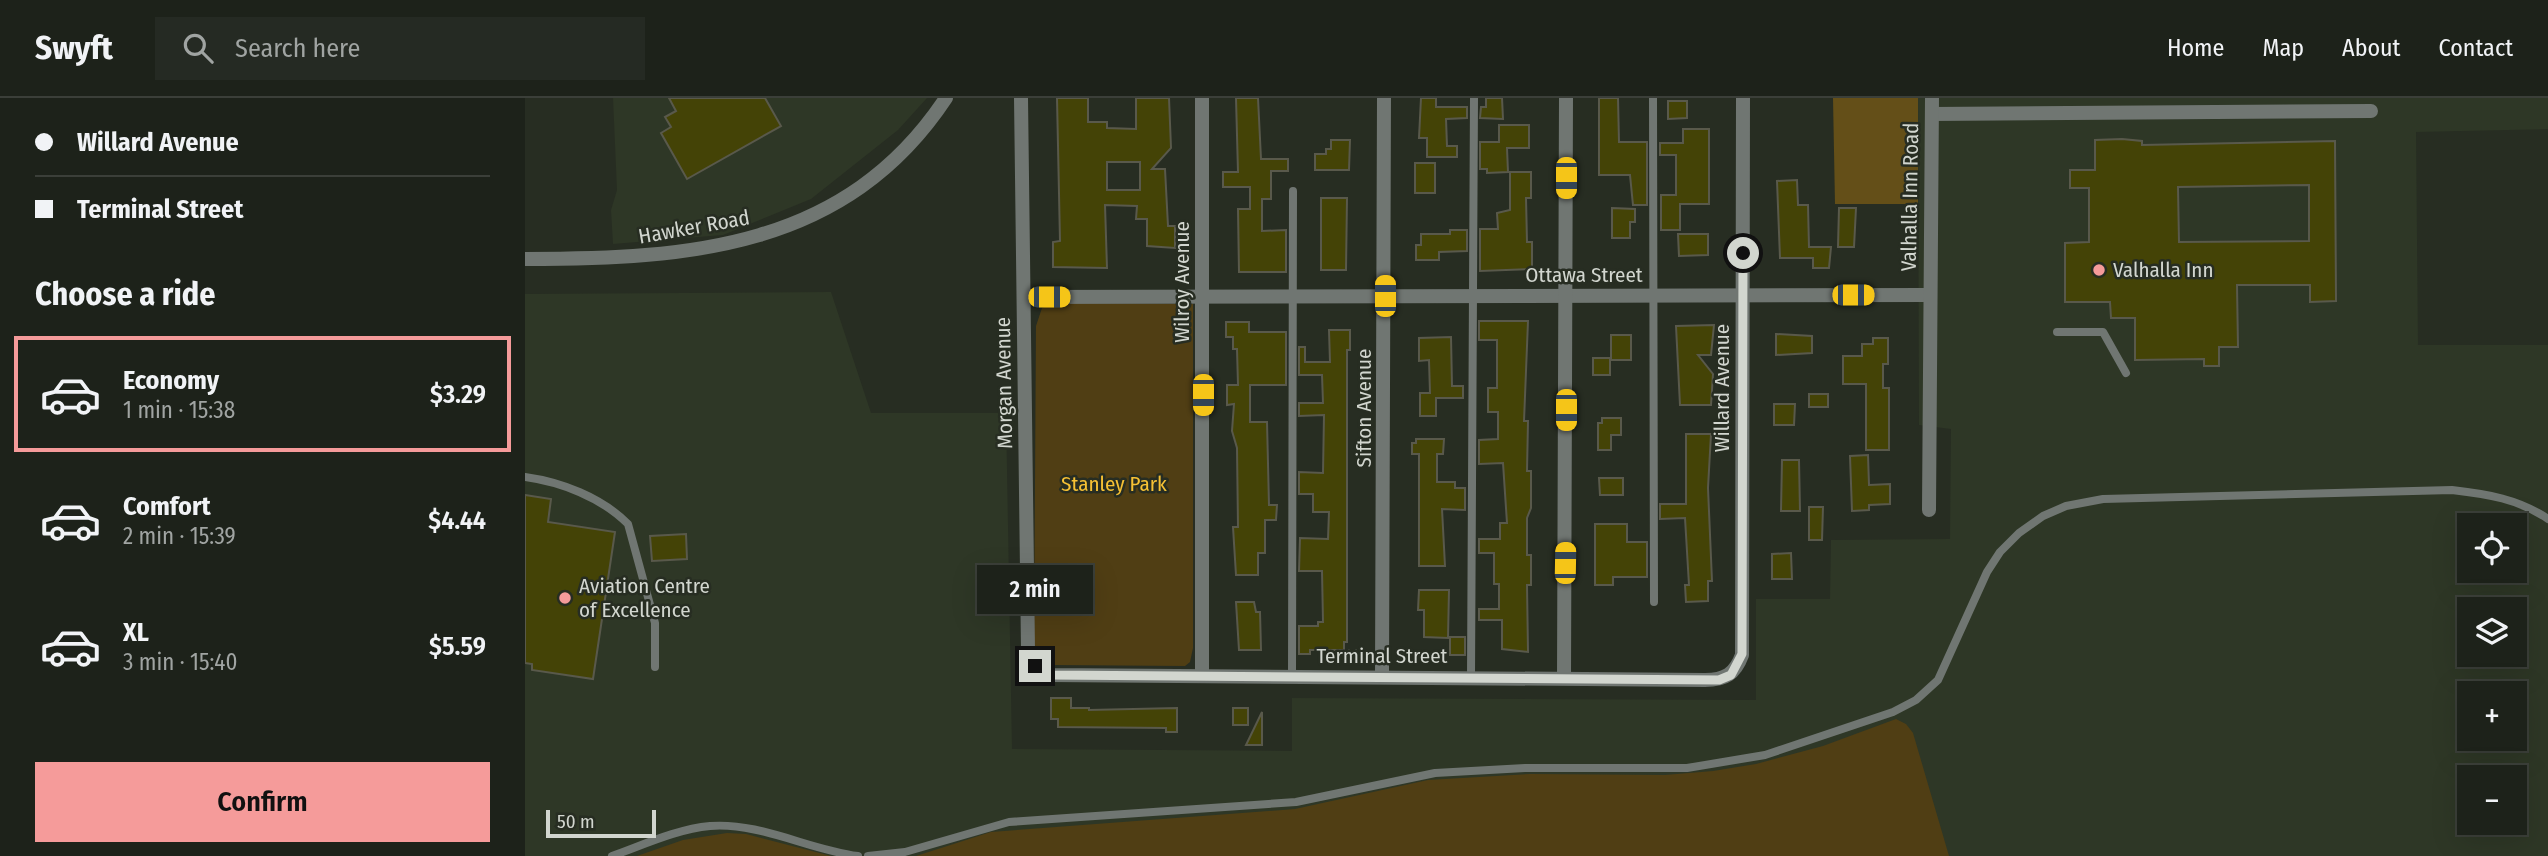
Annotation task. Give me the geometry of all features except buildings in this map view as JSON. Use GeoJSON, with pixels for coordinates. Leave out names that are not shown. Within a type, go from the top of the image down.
{"type":"FeatureCollection","features":[{"type":"Feature","properties":{"kind":"street","name":"Hawker Road"},"geometry":{"type":"LineString","coordinates":[[525,259],[627,259],[703,250],[762,237],[805,218],[853,191],[892,161],[933,117],[946,98]]}},
{"type":"Feature","properties":{"kind":"street","name":"Morgan Avenue"},"geometry":{"type":"LineString","coordinates":[[1021,98],[1028,650],[1035,666]]}},
{"type":"Feature","properties":{"kind":"street","name":"Wilroy Avenue"},"geometry":{"type":"LineString","coordinates":[[1202,98],[1202,676]]}},
{"type":"Feature","properties":{"kind":"street","name":"Sifton Avenue"},"geometry":{"type":"LineString","coordinates":[[1382,677],[1384,98]]}},
{"type":"Feature","properties":{"kind":"street"},"geometry":{"type":"LineString","coordinates":[[1564,678],[1566,98]]}},
{"type":"Feature","properties":{"kind":"street","name":"Willard Avenue"},"geometry":{"type":"LineString","coordinates":[[1731,675],[1742,654],[1743,98]]}},
{"type":"Feature","properties":{"kind":"street","name":"Valhalla Inn Road"},"geometry":{"type":"LineString","coordinates":[[1930,295],[1932,98]]}},
{"type":"Feature","properties":{"kind":"street"},"geometry":{"type":"LineString","coordinates":[[1932,114],[2371,111]]}},
{"type":"Feature","properties":{"kind":"street","name":"Ottawa Street"},"geometry":{"type":"LineString","coordinates":[[1024,297],[1930,295]]}},
{"type":"Feature","properties":{"kind":"street"},"geometry":{"type":"LineString","coordinates":[[1929,510],[1930,295]]}},
{"type":"Feature","properties":{"kind":"street","name":"Terminal Street"},"geometry":{"type":"LineString","coordinates":[[1035,666],[1050,675],[1719,680],[1731,675]]}},
{"type":"Feature","properties":{"kind":"lane"},"geometry":{"type":"LineString","coordinates":[[1471,678],[1474,98]]}},
{"type":"Feature","properties":{"kind":"lane"},"geometry":{"type":"LineString","coordinates":[[1653,98],[1654,602]]}},
{"type":"Feature","properties":{"kind":"lane"},"geometry":{"type":"LineString","coordinates":[[1292,677],[1293,191]]}},
{"type":"Feature","properties":{"kind":"lane"},"geometry":{"type":"LineString","coordinates":[[2057,332],[2103,332],[2126,373]]}},
{"type":"Feature","properties":{"kind":"lane"},"geometry":{"type":"LineString","coordinates":[[525,477],[565,485],[618,514],[628,524],[655,623],[655,667]]}},
{"type":"Feature","properties":{"kind":"lane"},"geometry":{"type":"LineString","coordinates":[[868,856],[905,852],[1009,822],[1296,802],[1435,773],[1525,768],[1687,768],[1765,755],[1893,712],[1916,700],[1938,680],[1987,572],[2000,552],[2027,527],[2066,506],[2103,499],[2452,490],[2518,502],[2548,519]]}},
{"type":"Feature","properties":{"kind":"lane"},"geometry":{"type":"LineString","coordinates":[[612,856],[693,829],[711,826],[755,831],[858,856]]}},
{"type":"Feature","properties":{"kind":"path"},"geometry":{"type":"LineString","coordinates":[[1348,651],[1383,651]]}},
{"type":"Feature","properties":{"kind":"shaded area"},"geometry":{"type":"Polygon","coordinates":[[[613,98],[927,98],[898,130],[811,199],[723,235],[613,244],[611,210],[617,190],[613,98]]]}},
{"type":"Feature","properties":{"kind":"shaded area"},"geometry":{"type":"Polygon","coordinates":[[[1833,98],[1918,98],[1918,204],[1835,204],[1833,98]]]}},
{"type":"Feature","properties":{"kind":"shaded area"},"geometry":{"type":"Polygon","coordinates":[[[1918,98],[2548,98],[2548,129],[2416,132],[2418,345],[2548,345],[2548,856],[525,856],[525,294],[831,292],[871,413],[1006,413],[1012,749],[1292,751],[1292,698],[1756,700],[1756,599],[1830,599],[1831,540],[1950,539],[1951,429],[1919,425],[1918,98]]]}},
{"type":"Feature","properties":{"kind":"green space","name":"Stanley Park"},"geometry":{"type":"Polygon","coordinates":[[[1056,303],[1193,304],[1193,648],[1190,662],[1185,666],[1053,665],[1037,652],[1034,642],[1036,326],[1042,308],[1056,303]]]}},
{"type":"Feature","properties":{"kind":"green space"},"geometry":{"type":"Polygon","coordinates":[[[1896,719],[1906,724],[1913,733],[1949,856],[916,856],[991,832],[1295,809],[1428,780],[1530,774],[1665,775],[1713,771],[1756,764],[1823,746],[1896,719]]]}},
{"type":"Feature","properties":{"kind":"green space"},"geometry":{"type":"Polygon","coordinates":[[[727,833],[746,834],[831,856],[637,856],[683,840],[727,833]]]}},
{"type":"Feature","properties":{"kind":"place","name":"Valhalla Inn"},"geometry":{"type":"Point","coordinates":[2099,270]}},
{"type":"Feature","properties":{"kind":"place","name":"Aviation Centre of Excellence"},"geometry":{"type":"Point","coordinates":[565,598]}},
{"type":"Feature","properties":{"kind":"route"},"geometry":{"type":"LineString","coordinates":[[1035,666],[1050,675],[1719,680],[1731,675],[1742,654],[1743,253]]}}]}
